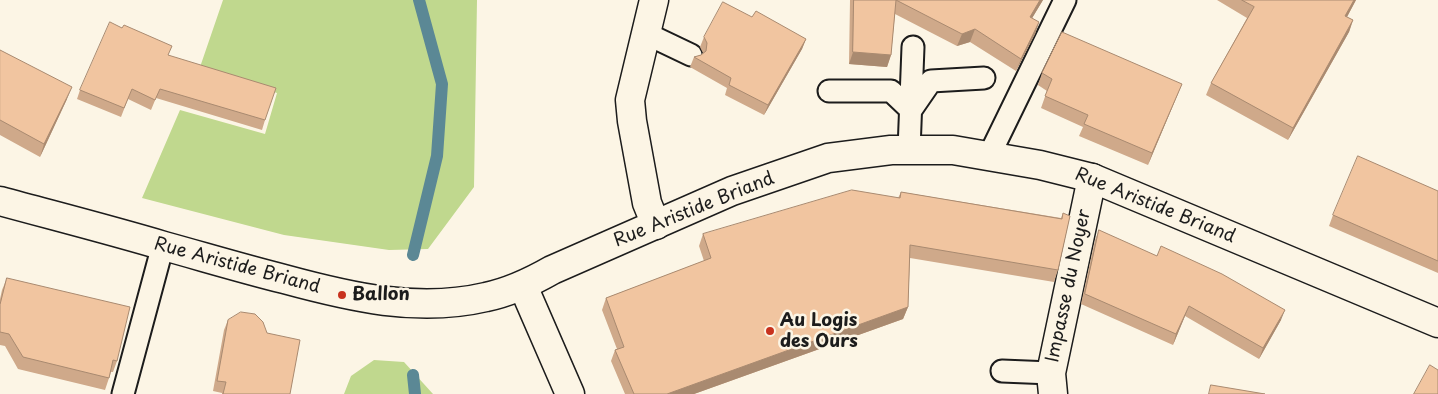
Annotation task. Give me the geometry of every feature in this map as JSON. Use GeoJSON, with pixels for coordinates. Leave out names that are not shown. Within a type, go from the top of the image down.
{"type":"FeatureCollection","features":[{"type":"Feature","properties":{"kind":"street"},"geometry":{"type":"LineString","coordinates":[[654,0],[630,100],[647,203],[656,225]]}},
{"type":"Feature","properties":{"kind":"street","name":"Rue Aristide Briand"},"geometry":{"type":"LineString","coordinates":[[0,201],[163,245],[216,262],[342,295],[387,301],[438,303],[485,298],[524,286],[552,270],[732,191],[828,158],[892,150],[953,150],[1040,164],[1092,178],[1438,323]]}},
{"type":"Feature","properties":{"kind":"street","name":"Impasse du Noyer"},"geometry":{"type":"LineString","coordinates":[[1052,383],[1092,178]]}},
{"type":"Feature","properties":{"kind":"street"},"geometry":{"type":"LineString","coordinates":[[524,286],[570,394]]}},
{"type":"Feature","properties":{"kind":"lane"},"geometry":{"type":"LineString","coordinates":[[989,156],[1065,0]]}},
{"type":"Feature","properties":{"kind":"lane"},"geometry":{"type":"LineString","coordinates":[[647,34],[691,55]]}},
{"type":"Feature","properties":{"kind":"lane"},"geometry":{"type":"LineString","coordinates":[[909,150],[912,47]]}},
{"type":"Feature","properties":{"kind":"lane"},"geometry":{"type":"LineString","coordinates":[[910,110],[931,82],[984,78]]}},
{"type":"Feature","properties":{"kind":"lane"},"geometry":{"type":"LineString","coordinates":[[829,91],[891,91],[910,110]]}},
{"type":"Feature","properties":{"kind":"lane"},"geometry":{"type":"LineString","coordinates":[[123,394],[163,245]]}},
{"type":"Feature","properties":{"kind":"lane"},"geometry":{"type":"LineString","coordinates":[[1002,371],[1052,383]]}},
{"type":"Feature","properties":{"kind":"green space"},"geometry":{"type":"Polygon","coordinates":[[[223,0],[477,0],[474,187],[428,249],[389,250],[284,235],[142,198],[180,110],[265,134],[277,93],[199,70],[223,0]]]}},
{"type":"Feature","properties":{"kind":"green space"},"geometry":{"type":"Polygon","coordinates":[[[374,360],[404,362],[433,394],[344,394],[351,376],[374,360]]]}},
{"type":"Feature","properties":{"kind":"building"},"geometry":{"type":"Polygon","coordinates":[[[854,0],[896,0],[891,55],[853,52],[854,0]]]}},
{"type":"Feature","properties":{"kind":"building"},"geometry":{"type":"Polygon","coordinates":[[[896,0],[1040,0],[1030,17],[1039,22],[1021,59],[975,29],[962,34],[896,0]]]}},
{"type":"Feature","properties":{"kind":"building"},"geometry":{"type":"Polygon","coordinates":[[[1242,0],[1354,0],[1345,16],[1353,20],[1293,128],[1211,83],[1254,7],[1242,0]]]}},
{"type":"Feature","properties":{"kind":"building"},"geometry":{"type":"Polygon","coordinates":[[[723,2],[752,17],[756,11],[806,39],[768,105],[729,85],[731,78],[694,57],[706,51],[707,43],[704,37],[723,2]]]}},
{"type":"Feature","properties":{"kind":"building"},"geometry":{"type":"Polygon","coordinates":[[[110,22],[122,28],[124,25],[172,46],[168,55],[276,88],[265,120],[160,89],[155,100],[132,89],[124,108],[80,90],[110,22]]]}},
{"type":"Feature","properties":{"kind":"building"},"geometry":{"type":"Polygon","coordinates":[[[1062,32],[1182,84],[1152,153],[1084,124],[1088,115],[1045,96],[1052,79],[1042,73],[1062,32]]]}},
{"type":"Feature","properties":{"kind":"building"},"geometry":{"type":"Polygon","coordinates":[[[0,50],[72,87],[44,144],[0,120],[0,50]]]}},
{"type":"Feature","properties":{"kind":"building"},"geometry":{"type":"Polygon","coordinates":[[[1358,156],[1438,191],[1438,261],[1333,215],[1358,156]]]}},
{"type":"Feature","properties":{"kind":"building"},"geometry":{"type":"Polygon","coordinates":[[[852,190],[900,198],[901,192],[1062,219],[1063,213],[1070,216],[1058,270],[910,245],[908,307],[667,394],[634,394],[615,350],[624,347],[606,298],[711,258],[703,234],[852,190]]]}},
{"type":"Feature","properties":{"kind":"building"},"geometry":{"type":"Polygon","coordinates":[[[1099,230],[1157,256],[1161,246],[1222,274],[1285,310],[1263,348],[1189,306],[1176,334],[1085,294],[1099,230]]]}},
{"type":"Feature","properties":{"kind":"building"},"geometry":{"type":"Polygon","coordinates":[[[7,278],[130,307],[117,361],[113,360],[109,378],[23,357],[9,334],[0,332],[0,305],[7,278]]]}},
{"type":"Feature","properties":{"kind":"building"},"geometry":{"type":"Polygon","coordinates":[[[241,312],[255,314],[263,322],[267,333],[300,340],[290,394],[223,394],[226,382],[217,381],[228,320],[241,312]]]}},
{"type":"Feature","properties":{"kind":"building"},"geometry":{"type":"Polygon","coordinates":[[[1430,365],[1438,370],[1438,394],[1414,394],[1430,365]]]}},
{"type":"Feature","properties":{"kind":"building"},"geometry":{"type":"Polygon","coordinates":[[[1211,385],[1265,394],[1209,394],[1211,385]]]}},
{"type":"Feature","properties":{"kind":"waterway"},"geometry":{"type":"LineString","coordinates":[[413,255],[437,156],[442,84],[419,0]]}},
{"type":"Feature","properties":{"kind":"waterway"},"geometry":{"type":"LineString","coordinates":[[413,375],[415,394]]}},
{"type":"Feature","properties":{"kind":"place","name":"Ballon"},"geometry":{"type":"Point","coordinates":[342,295]}},
{"type":"Feature","properties":{"kind":"place","name":"Au Logis des Ours"},"geometry":{"type":"Point","coordinates":[770,331]}}]}
